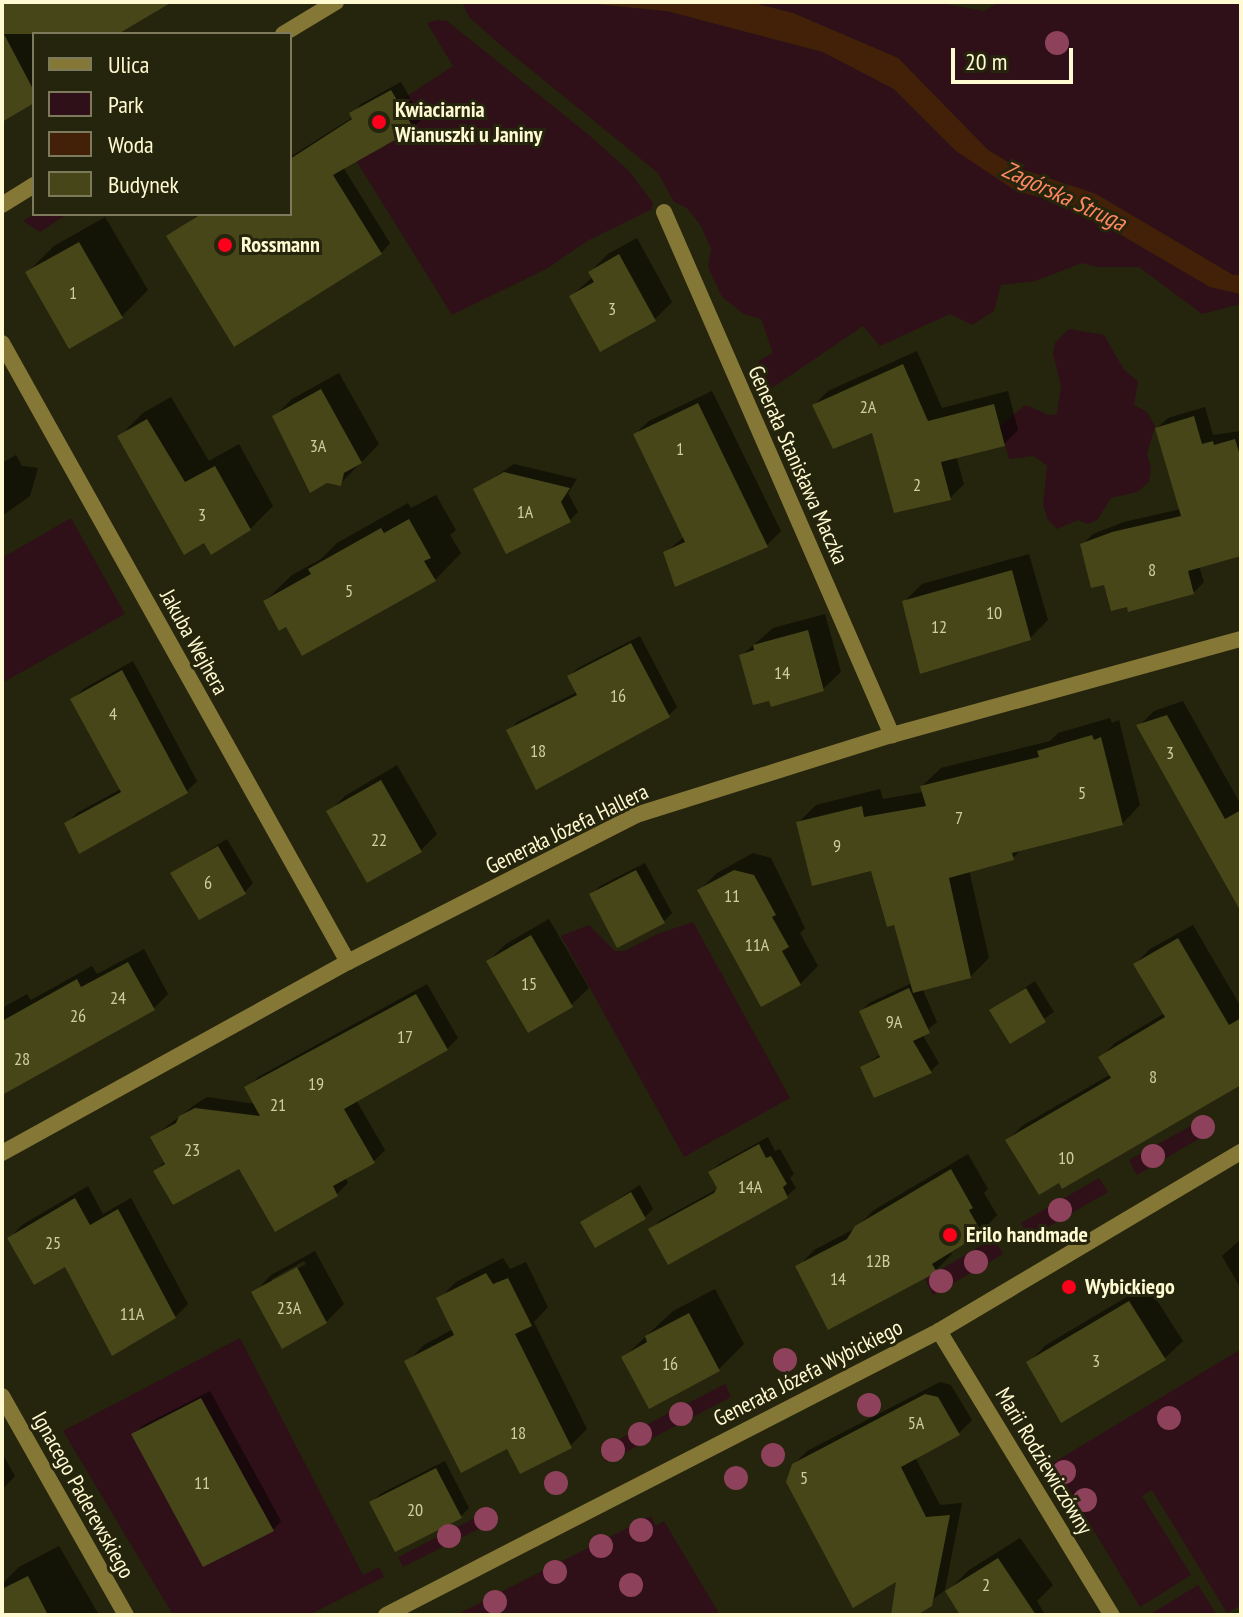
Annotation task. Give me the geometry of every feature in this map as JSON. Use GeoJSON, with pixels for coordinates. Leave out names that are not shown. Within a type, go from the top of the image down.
{"type":"FeatureCollection","features":[{"type":"Feature","properties":{"kind":"street"},"geometry":{"type":"LineString","coordinates":[[286,32],[333,3]]}},
{"type":"Feature","properties":{"kind":"street"},"geometry":{"type":"LineString","coordinates":[[2,205],[32,186]]}},
{"type":"Feature","properties":{"kind":"street","name":"Generała Stanisława Maczka"},"geometry":{"type":"LineString","coordinates":[[664,212],[892,735]]}},
{"type":"Feature","properties":{"kind":"street","name":"Jakuba Wejhera"},"geometry":{"type":"LineString","coordinates":[[2,343],[348,962]]}},
{"type":"Feature","properties":{"kind":"street","name":"Generała Józefa Hallera"},"geometry":{"type":"LineString","coordinates":[[2,1153],[348,962],[636,815],[892,735],[1241,639]]}},
{"type":"Feature","properties":{"kind":"street","name":"Generała Józefa Wybickiego"},"geometry":{"type":"LineString","coordinates":[[386,1615],[939,1331],[1241,1152]]}},
{"type":"Feature","properties":{"kind":"street","name":"Marii Rodziewiczówny"},"geometry":{"type":"LineString","coordinates":[[939,1331],[1112,1615]]}},
{"type":"Feature","properties":{"kind":"street","name":"Ignacego Paderewskiego"},"geometry":{"type":"LineString","coordinates":[[2,1396],[126,1615]]}},
{"type":"Feature","properties":{"kind":"green space"},"geometry":{"type":"Polygon","coordinates":[[[462,2],[575,2],[667,11],[823,52],[894,89],[956,151],[1091,215],[1210,287],[1241,294],[1241,304],[1202,314],[1139,267],[1097,267],[1082,263],[1035,281],[1001,285],[994,311],[972,325],[950,314],[880,346],[863,326],[772,388],[759,378],[757,370],[760,360],[773,353],[761,319],[744,314],[722,297],[708,267],[711,249],[701,226],[687,208],[674,202],[658,173],[469,17],[462,2]]]}},
{"type":"Feature","properties":{"kind":"green space"},"geometry":{"type":"Polygon","coordinates":[[[749,2],[934,2],[984,11],[999,2],[1241,2],[1241,275],[1233,275],[1096,194],[1018,168],[988,150],[898,58],[793,13],[749,2]]]}},
{"type":"Feature","properties":{"kind":"green space"},"geometry":{"type":"Polygon","coordinates":[[[447,21],[589,135],[629,171],[653,203],[652,209],[587,241],[548,268],[452,315],[337,130],[353,121],[372,153],[414,130],[398,102],[453,66],[427,23],[447,21]]]}},
{"type":"Feature","properties":{"kind":"green space"},"geometry":{"type":"Polygon","coordinates":[[[32,216],[64,216],[40,232],[23,221],[32,216]]]}},
{"type":"Feature","properties":{"kind":"green space"},"geometry":{"type":"Polygon","coordinates":[[[1069,329],[1104,335],[1124,370],[1138,381],[1134,405],[1147,412],[1155,426],[1147,454],[1151,468],[1149,482],[1137,492],[1111,498],[1097,520],[1088,524],[1078,520],[1057,529],[1048,520],[1043,505],[1047,466],[1034,456],[1009,459],[1000,426],[1025,405],[1049,415],[1057,414],[1061,386],[1053,354],[1055,343],[1069,329]]]}},
{"type":"Feature","properties":{"kind":"green space"},"geometry":{"type":"Polygon","coordinates":[[[71,518],[125,614],[2,683],[2,558],[71,518]]]}},
{"type":"Feature","properties":{"kind":"green space"},"geometry":{"type":"Polygon","coordinates":[[[693,922],[790,1098],[684,1157],[561,936],[589,925],[615,951],[625,951],[657,934],[693,922]]]}},
{"type":"Feature","properties":{"kind":"green space"},"geometry":{"type":"Polygon","coordinates":[[[1207,1117],[1214,1130],[1137,1175],[1129,1160],[1207,1117]]]}},
{"type":"Feature","properties":{"kind":"green space"},"geometry":{"type":"Polygon","coordinates":[[[1099,1178],[1108,1192],[1029,1238],[1021,1223],[1099,1178]]]}},
{"type":"Feature","properties":{"kind":"green space"},"geometry":{"type":"Polygon","coordinates":[[[994,1238],[1003,1254],[933,1295],[925,1279],[994,1238]]]}},
{"type":"Feature","properties":{"kind":"green space"},"geometry":{"type":"Polygon","coordinates":[[[240,1338],[363,1575],[379,1567],[384,1577],[309,1615],[173,1615],[63,1431],[240,1338]]]}},
{"type":"Feature","properties":{"kind":"green space"},"geometry":{"type":"Polygon","coordinates":[[[1241,1349],[1241,1605],[1227,1613],[1152,1490],[1142,1496],[1191,1575],[1140,1607],[1053,1463],[1241,1349]]]}},
{"type":"Feature","properties":{"kind":"green space"},"geometry":{"type":"Polygon","coordinates":[[[725,1384],[731,1397],[607,1462],[600,1449],[725,1384]]]}},
{"type":"Feature","properties":{"kind":"green space"},"geometry":{"type":"Polygon","coordinates":[[[491,1510],[496,1520],[403,1567],[398,1557],[491,1510]]]}},
{"type":"Feature","properties":{"kind":"green space"},"geometry":{"type":"Polygon","coordinates":[[[651,1516],[656,1526],[664,1521],[720,1615],[456,1615],[651,1516]]]}},
{"type":"Feature","properties":{"kind":"green space"},"geometry":{"type":"Polygon","coordinates":[[[1198,1585],[1217,1615],[1149,1615],[1198,1585]]]}},
{"type":"Feature","properties":{"kind":"water","name":"Zagórska Struga"},"geometry":{"type":"Polygon","coordinates":[[[575,2],[749,2],[793,13],[898,58],[988,150],[1018,168],[1096,194],[1233,275],[1241,275],[1241,294],[1210,287],[1070,205],[1016,191],[956,151],[894,89],[823,52],[667,11],[575,2]]]}},
{"type":"Feature","properties":{"kind":"building"},"geometry":{"type":"Polygon","coordinates":[[[2,2],[172,2],[121,32],[4,34],[32,87],[32,104],[2,122],[2,2]]]}},
{"type":"Feature","properties":{"kind":"building"},"geometry":{"type":"Polygon","coordinates":[[[391,90],[414,129],[333,175],[382,254],[234,347],[166,236],[198,216],[292,216],[292,158],[352,119],[349,113],[391,90]]]}},
{"type":"Feature","properties":{"kind":"building"},"geometry":{"type":"Polygon","coordinates":[[[79,242],[123,318],[69,349],[25,272],[79,242]]]}},
{"type":"Feature","properties":{"kind":"building"},"geometry":{"type":"Polygon","coordinates":[[[619,254],[656,321],[600,352],[569,296],[594,282],[588,272],[619,254]]]}},
{"type":"Feature","properties":{"kind":"building"},"geometry":{"type":"Polygon","coordinates":[[[903,364],[928,421],[994,404],[1005,446],[941,462],[951,500],[894,513],[872,433],[833,449],[812,405],[903,364]]]}},
{"type":"Feature","properties":{"kind":"building"},"geometry":{"type":"Polygon","coordinates":[[[321,389],[362,463],[344,473],[341,486],[327,483],[310,493],[272,416],[321,389]]]}},
{"type":"Feature","properties":{"kind":"building"},"geometry":{"type":"Polygon","coordinates":[[[698,403],[768,547],[675,587],[663,552],[685,542],[633,434],[698,403]]]}},
{"type":"Feature","properties":{"kind":"building"},"geometry":{"type":"Polygon","coordinates":[[[1194,416],[1202,444],[1213,441],[1214,445],[1235,439],[1241,459],[1241,556],[1188,571],[1194,594],[1128,612],[1127,607],[1111,611],[1104,585],[1091,588],[1080,544],[1112,532],[1181,516],[1155,428],[1194,416]]]}},
{"type":"Feature","properties":{"kind":"building"},"geometry":{"type":"Polygon","coordinates":[[[147,419],[185,482],[215,466],[251,530],[211,555],[204,543],[184,555],[117,436],[147,419]]]}},
{"type":"Feature","properties":{"kind":"building"},"geometry":{"type":"Polygon","coordinates":[[[504,472],[570,488],[561,502],[571,522],[506,554],[473,489],[504,472]]]}},
{"type":"Feature","properties":{"kind":"building"},"geometry":{"type":"Polygon","coordinates":[[[409,519],[431,558],[424,561],[436,581],[302,656],[286,627],[279,631],[263,601],[311,574],[308,569],[381,528],[384,533],[409,519]]]}},
{"type":"Feature","properties":{"kind":"building"},"geometry":{"type":"Polygon","coordinates":[[[1012,570],[1031,640],[920,674],[902,601],[1012,570]]]}},
{"type":"Feature","properties":{"kind":"building"},"geometry":{"type":"Polygon","coordinates":[[[808,630],[824,691],[771,707],[769,701],[753,705],[739,655],[754,650],[753,645],[808,630]]]}},
{"type":"Feature","properties":{"kind":"building"},"geometry":{"type":"Polygon","coordinates":[[[631,643],[670,717],[536,790],[506,730],[577,695],[567,676],[631,643]]]}},
{"type":"Feature","properties":{"kind":"building"},"geometry":{"type":"Polygon","coordinates":[[[122,670],[188,793],[79,854],[64,823],[121,792],[70,699],[122,670]]]}},
{"type":"Feature","properties":{"kind":"building"},"geometry":{"type":"Polygon","coordinates":[[[1167,715],[1225,819],[1241,810],[1241,912],[1136,725],[1167,715]]]}},
{"type":"Feature","properties":{"kind":"building"},"geometry":{"type":"Polygon","coordinates":[[[1092,735],[1094,740],[1101,737],[1123,825],[1012,853],[1014,860],[949,878],[971,978],[913,993],[894,925],[887,927],[871,871],[812,886],[796,822],[862,806],[864,817],[926,806],[920,786],[1039,757],[1037,751],[1092,735]]]}},
{"type":"Feature","properties":{"kind":"building"},"geometry":{"type":"Polygon","coordinates":[[[381,780],[422,852],[367,883],[326,811],[381,780]]]}},
{"type":"Feature","properties":{"kind":"building"},"geometry":{"type":"Polygon","coordinates":[[[218,846],[246,894],[199,920],[170,873],[218,846]]]}},
{"type":"Feature","properties":{"kind":"building"},"geometry":{"type":"Polygon","coordinates":[[[636,870],[665,923],[617,948],[589,894],[636,870]]]}},
{"type":"Feature","properties":{"kind":"building"},"geometry":{"type":"Polygon","coordinates":[[[734,870],[754,875],[776,915],[772,917],[789,947],[782,951],[801,985],[761,1007],[697,890],[734,870]]]}},
{"type":"Feature","properties":{"kind":"building"},"geometry":{"type":"Polygon","coordinates":[[[531,935],[573,1007],[528,1033],[486,961],[531,935]]]}},
{"type":"Feature","properties":{"kind":"building"},"geometry":{"type":"Polygon","coordinates":[[[1178,938],[1229,1025],[1241,1018],[1241,1085],[1062,1189],[1059,1183],[1039,1195],[1005,1140],[1111,1078],[1098,1057],[1165,1017],[1133,964],[1178,938]]]}},
{"type":"Feature","properties":{"kind":"building"},"geometry":{"type":"Polygon","coordinates":[[[128,962],[155,1010],[2,1095],[2,1021],[77,979],[81,987],[128,962]]]}},
{"type":"Feature","properties":{"kind":"building"},"geometry":{"type":"Polygon","coordinates":[[[909,988],[930,1033],[913,1041],[932,1073],[874,1098],[860,1067],[880,1057],[859,1011],[909,988]]]}},
{"type":"Feature","properties":{"kind":"building"},"geometry":{"type":"Polygon","coordinates":[[[1026,988],[1046,1022],[1010,1044],[989,1010],[1026,988]]]}},
{"type":"Feature","properties":{"kind":"building"},"geometry":{"type":"Polygon","coordinates":[[[416,994],[448,1050],[344,1109],[375,1163],[333,1186],[338,1196],[275,1232],[239,1169],[173,1205],[153,1171],[165,1164],[150,1137],[195,1108],[260,1116],[244,1087],[416,994]]]}},
{"type":"Feature","properties":{"kind":"building"},"geometry":{"type":"Polygon","coordinates":[[[759,1144],[766,1158],[771,1156],[787,1184],[783,1187],[788,1198],[668,1265],[648,1229],[714,1193],[717,1188],[708,1172],[759,1144]]]}},
{"type":"Feature","properties":{"kind":"building"},"geometry":{"type":"Polygon","coordinates":[[[951,1169],[973,1208],[969,1210],[982,1233],[932,1264],[937,1272],[828,1330],[795,1266],[847,1239],[855,1226],[951,1169]]]}},
{"type":"Feature","properties":{"kind":"building"},"geometry":{"type":"Polygon","coordinates":[[[631,1192],[646,1219],[595,1248],[580,1222],[631,1192]]]}},
{"type":"Feature","properties":{"kind":"building"},"geometry":{"type":"Polygon","coordinates":[[[75,1198],[90,1225],[118,1209],[176,1318],[112,1356],[65,1267],[34,1285],[7,1238],[75,1198]]]}},
{"type":"Feature","properties":{"kind":"building"},"geometry":{"type":"Polygon","coordinates":[[[297,1267],[327,1323],[282,1349],[251,1292],[297,1267]]]}},
{"type":"Feature","properties":{"kind":"building"},"geometry":{"type":"Polygon","coordinates":[[[486,1273],[493,1284],[508,1278],[532,1326],[515,1334],[572,1448],[520,1474],[507,1449],[461,1473],[404,1361],[454,1335],[436,1298],[486,1273]]]}},
{"type":"Feature","properties":{"kind":"building"},"geometry":{"type":"Polygon","coordinates":[[[1129,1301],[1166,1360],[1061,1423],[1026,1362],[1129,1301]]]}},
{"type":"Feature","properties":{"kind":"building"},"geometry":{"type":"Polygon","coordinates":[[[689,1313],[720,1371],[649,1409],[621,1357],[647,1342],[645,1336],[689,1313]]]}},
{"type":"Feature","properties":{"kind":"building"},"geometry":{"type":"Polygon","coordinates":[[[925,1394],[938,1397],[960,1435],[901,1467],[926,1517],[950,1515],[932,1606],[917,1615],[891,1615],[896,1582],[853,1608],[786,1482],[792,1464],[925,1394]]]}},
{"type":"Feature","properties":{"kind":"building"},"geometry":{"type":"Polygon","coordinates":[[[201,1398],[274,1531],[203,1567],[131,1434],[201,1398]]]}},
{"type":"Feature","properties":{"kind":"building"},"geometry":{"type":"Polygon","coordinates":[[[436,1468],[462,1518],[395,1552],[369,1502],[436,1468]]]}},
{"type":"Feature","properties":{"kind":"building"},"geometry":{"type":"Polygon","coordinates":[[[998,1558],[1036,1615],[960,1615],[945,1591],[998,1558]]]}},
{"type":"Feature","properties":{"kind":"building"},"geometry":{"type":"Polygon","coordinates":[[[28,1576],[48,1615],[2,1615],[2,1589],[28,1576]]]}},
{"type":"Feature","properties":{"kind":"place","name":"Kwiaciarnia Wianuszki u Janiny"},"geometry":{"type":"Point","coordinates":[379,122]}},
{"type":"Feature","properties":{"kind":"place","name":"Rossmann"},"geometry":{"type":"Point","coordinates":[225,245]}},
{"type":"Feature","properties":{"kind":"place","name":"Erilo handmade"},"geometry":{"type":"Point","coordinates":[950,1235]}},
{"type":"Feature","properties":{"kind":"place","name":"Wybickiego"},"geometry":{"type":"Point","coordinates":[1069,1287]}}]}
